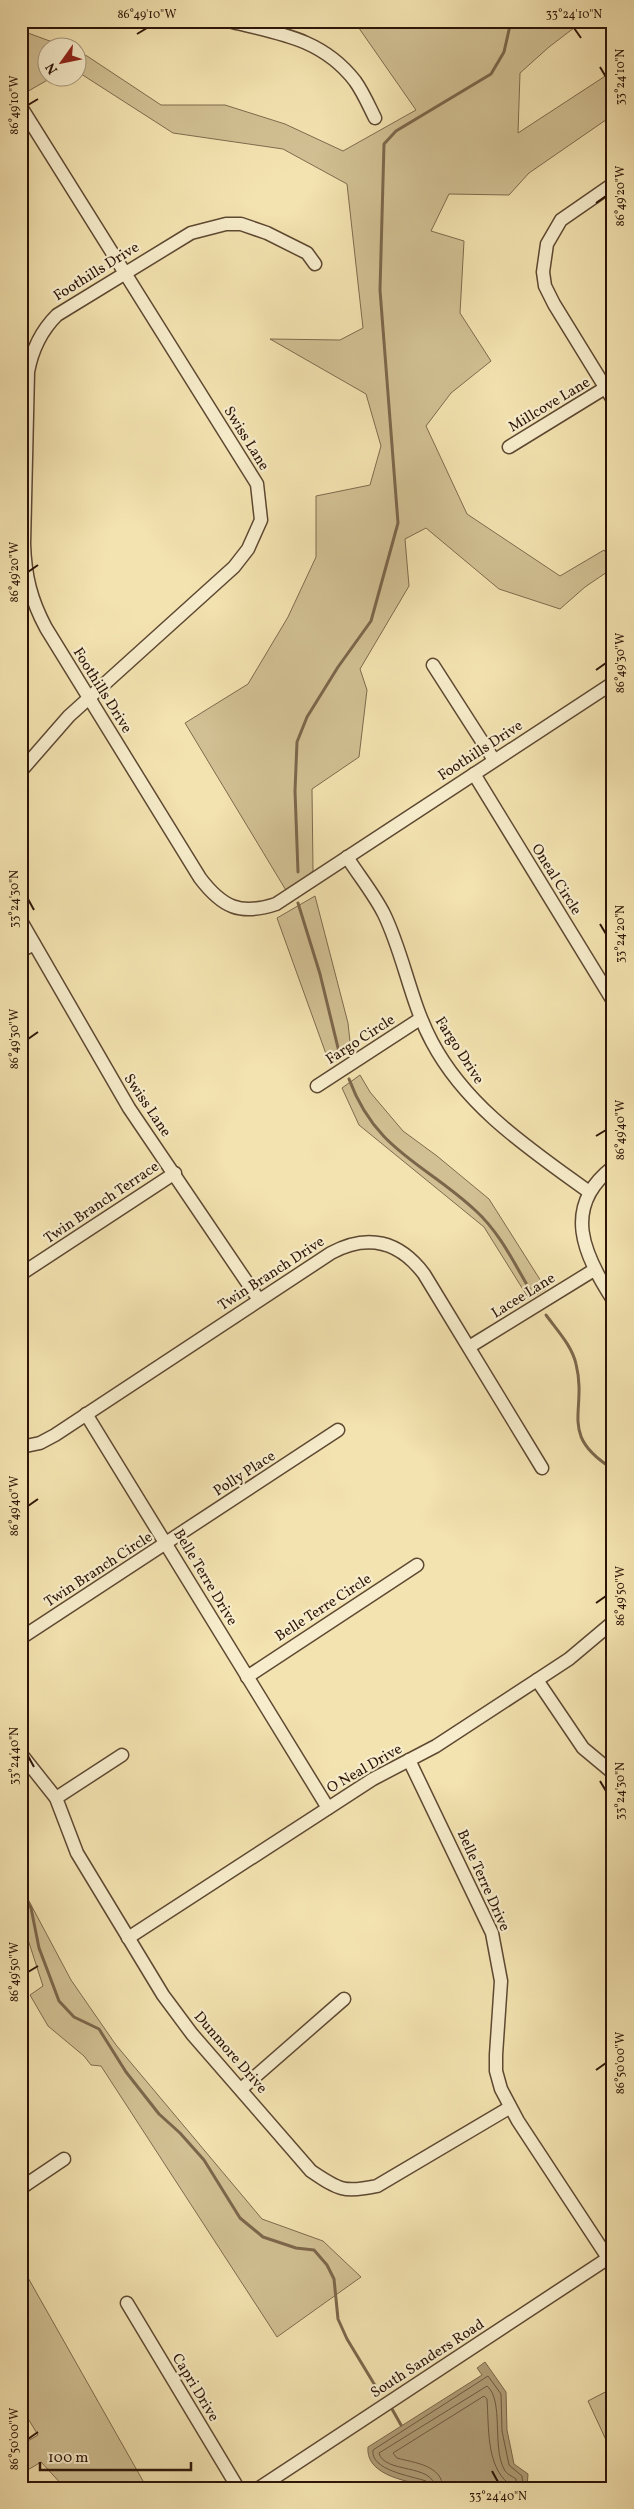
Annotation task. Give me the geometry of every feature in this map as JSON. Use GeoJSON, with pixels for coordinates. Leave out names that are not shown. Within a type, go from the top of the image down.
{"type":"FeatureCollection","features":[{"type":"Feature","properties":{"kind":"street"},"geometry":{"type":"LineString","coordinates":[[228,21],[259,25],[303,40],[338,62],[355,81],[375,118]]}},
{"type":"Feature","properties":{"kind":"street","name":"Swiss Lane"},"geometry":{"type":"LineString","coordinates":[[21,107],[257,484],[261,520],[248,549],[234,566],[89,697],[54,731],[21,771]]}},
{"type":"Feature","properties":{"kind":"street"},"geometry":{"type":"LineString","coordinates":[[613,184],[561,220],[547,244],[543,265],[545,286],[554,304],[613,400]]}},
{"type":"Feature","properties":{"kind":"street","name":"Foothills Drive"},"geometry":{"type":"LineString","coordinates":[[316,264],[307,253],[267,232],[241,224],[226,224],[191,233],[68,306],[53,319],[36,344],[28,372],[25,571],[36,610],[200,878],[218,899],[229,906],[243,910],[263,908],[290,896],[613,683]]}},
{"type":"Feature","properties":{"kind":"street","name":"Millcove Lane"},"geometry":{"type":"LineString","coordinates":[[509,447],[605,388]]}},
{"type":"Feature","properties":{"kind":"street"},"geometry":{"type":"LineString","coordinates":[[434,665],[494,760]]}},
{"type":"Feature","properties":{"kind":"street","name":"Oneal Circle"},"geometry":{"type":"LineString","coordinates":[[474,774],[613,1001]]}},
{"type":"Feature","properties":{"kind":"street","name":"Fargo Drive"},"geometry":{"type":"LineString","coordinates":[[347,857],[384,914],[420,1019],[433,1044],[455,1078],[494,1121],[589,1192]]}},
{"type":"Feature","properties":{"kind":"street","name":"Swiss Lane"},"geometry":{"type":"LineString","coordinates":[[21,921],[113,1082],[259,1300]]}},
{"type":"Feature","properties":{"kind":"street"},"geometry":{"type":"LineString","coordinates":[[21,951],[34,944]]}},
{"type":"Feature","properties":{"kind":"street","name":"Fargo Circle"},"geometry":{"type":"LineString","coordinates":[[317,1086],[420,1019]]}},
{"type":"Feature","properties":{"kind":"street"},"geometry":{"type":"LineString","coordinates":[[613,1167],[598,1180],[589,1192],[582,1216],[587,1254],[594,1270],[613,1300]]}},
{"type":"Feature","properties":{"kind":"street","name":"Twin Branch Terrace"},"geometry":{"type":"LineString","coordinates":[[21,1274],[174,1173]]}},
{"type":"Feature","properties":{"kind":"street","name":"Twin Branch Drive"},"geometry":{"type":"LineString","coordinates":[[21,1447],[40,1442],[55,1435],[341,1247],[363,1242],[387,1245],[406,1254],[415,1263],[469,1347],[542,1468]]}},
{"type":"Feature","properties":{"kind":"street","name":"Lacee Lane"},"geometry":{"type":"LineString","coordinates":[[469,1347],[594,1270]]}},
{"type":"Feature","properties":{"kind":"street","name":"Belle Terre Drive"},"geometry":{"type":"LineString","coordinates":[[86,1414],[167,1543],[328,1808]]}},
{"type":"Feature","properties":{"kind":"street","name":"Polly Place"},"geometry":{"type":"LineString","coordinates":[[167,1543],[338,1430]]}},
{"type":"Feature","properties":{"kind":"street","name":"Twin Branch Circle"},"geometry":{"type":"LineString","coordinates":[[21,1638],[167,1543]]}},
{"type":"Feature","properties":{"kind":"street","name":"Belle Terre Circle"},"geometry":{"type":"LineString","coordinates":[[247,1677],[418,1565]]}},
{"type":"Feature","properties":{"kind":"street","name":"O Neal Drive"},"geometry":{"type":"LineString","coordinates":[[128,1938],[372,1779],[436,1746],[569,1659],[613,1622]]}},
{"type":"Feature","properties":{"kind":"street"},"geometry":{"type":"LineString","coordinates":[[537,1680],[583,1748],[613,1773]]}},
{"type":"Feature","properties":{"kind":"street","name":"Dunmore Drive"},"geometry":{"type":"LineString","coordinates":[[21,1754],[56,1798],[77,1853],[163,1995],[180,2018],[312,2171],[336,2188],[356,2191],[377,2186],[509,2108]]}},
{"type":"Feature","properties":{"kind":"street"},"geometry":{"type":"LineString","coordinates":[[56,1798],[122,1755]]}},
{"type":"Feature","properties":{"kind":"street","name":"Belle Terre Drive"},"geometry":{"type":"LineString","coordinates":[[409,1760],[492,1933],[501,1981],[496,2071],[509,2108],[610,2256]]}},
{"type":"Feature","properties":{"kind":"street"},"geometry":{"type":"LineString","coordinates":[[241,2089],[344,1999]]}},
{"type":"Feature","properties":{"kind":"street"},"geometry":{"type":"LineString","coordinates":[[21,2188],[64,2160]]}},
{"type":"Feature","properties":{"kind":"street","name":"South Sanders Road"},"geometry":{"type":"LineString","coordinates":[[263,2487],[610,2256]]}},
{"type":"Feature","properties":{"kind":"street","name":"Capri Drive"},"geometry":{"type":"LineString","coordinates":[[127,2303],[238,2488]]}},
{"type":"Feature","properties":{"kind":"shaded area"},"geometry":{"type":"Polygon","coordinates":[[[354,21],[583,21],[549,47],[520,73],[518,133],[613,71],[613,115],[529,173],[509,195],[449,194],[431,231],[464,241],[460,313],[491,361],[451,393],[426,426],[467,514],[560,576],[604,550],[613,563],[613,568],[585,587],[560,609],[499,589],[426,528],[405,539],[409,586],[360,669],[367,690],[359,757],[312,789],[313,871],[287,892],[185,723],[248,684],[288,617],[316,557],[316,496],[370,485],[381,446],[366,394],[270,339],[340,340],[363,328],[347,184],[283,149],[173,133],[88,78],[88,57],[161,105],[225,105],[285,124],[343,151],[416,110],[354,21]]]}},
{"type":"Feature","properties":{"kind":"shaded area"},"geometry":{"type":"Polygon","coordinates":[[[21,22],[28,33],[42,38],[38,38],[38,86],[25,93],[21,87],[21,22]]]}},
{"type":"Feature","properties":{"kind":"shaded area"},"geometry":{"type":"Polygon","coordinates":[[[315,896],[348,1023],[351,1051],[330,1065],[277,918],[315,896]]]}},
{"type":"Feature","properties":{"kind":"shaded area"},"geometry":{"type":"Polygon","coordinates":[[[360,1075],[370,1092],[403,1131],[489,1199],[546,1289],[529,1299],[484,1227],[359,1125],[342,1088],[360,1075]]]}},
{"type":"Feature","properties":{"kind":"shaded area"},"geometry":{"type":"Polygon","coordinates":[[[21,1886],[71,1980],[116,2045],[262,2219],[323,2241],[361,2277],[277,2337],[101,2066],[91,2065],[84,2056],[48,2026],[30,1995],[43,1986],[21,1918],[21,1886]]]}},
{"type":"Feature","properties":{"kind":"shaded area"},"geometry":{"type":"Polygon","coordinates":[[[27,2276],[147,2488],[65,2488],[41,2462],[21,2474],[21,2445],[38,2435],[21,2407],[21,2280],[27,2276]]]}},
{"type":"Feature","properties":{"kind":"shaded area"},"geometry":{"type":"Polygon","coordinates":[[[613,2388],[613,2455],[588,2401],[613,2388]]]}},
{"type":"Feature","properties":{"kind":"water"},"geometry":{"type":"Polygon","coordinates":[[[485,2362],[506,2392],[507,2430],[514,2464],[528,2474],[527,2488],[462,2488],[408,2482],[386,2474],[372,2463],[368,2447],[482,2375],[477,2368],[485,2362]]]}},
{"type":"Feature","properties":{"kind":"waterway"},"geometry":{"type":"LineString","coordinates":[[298,872],[295,791],[297,742],[307,717],[338,667],[371,621],[398,523],[380,290],[384,144],[396,131],[491,74],[504,52],[511,21]]}},
{"type":"Feature","properties":{"kind":"waterway"},"geometry":{"type":"LineString","coordinates":[[298,903],[320,974],[340,1056]]}},
{"type":"Feature","properties":{"kind":"waterway"},"geometry":{"type":"LineString","coordinates":[[349,1079],[360,1104],[373,1124],[388,1140],[485,1220],[506,1249],[530,1290]]}},
{"type":"Feature","properties":{"kind":"waterway"},"geometry":{"type":"LineString","coordinates":[[546,1315],[568,1345],[574,1357],[579,1381],[578,1421],[585,1445],[613,1469]]}},
{"type":"Feature","properties":{"kind":"waterway"},"geometry":{"type":"LineString","coordinates":[[21,1889],[31,1908],[39,1948],[59,2001],[74,2017],[99,2029],[126,2072],[159,2114],[180,2133],[204,2160],[240,2218],[263,2237],[296,2248],[314,2250],[327,2265],[334,2279],[338,2319],[347,2339],[379,2392]]}},
{"type":"Feature","properties":{"kind":"waterway"},"geometry":{"type":"LineString","coordinates":[[392,2409],[401,2425]]}}]}
